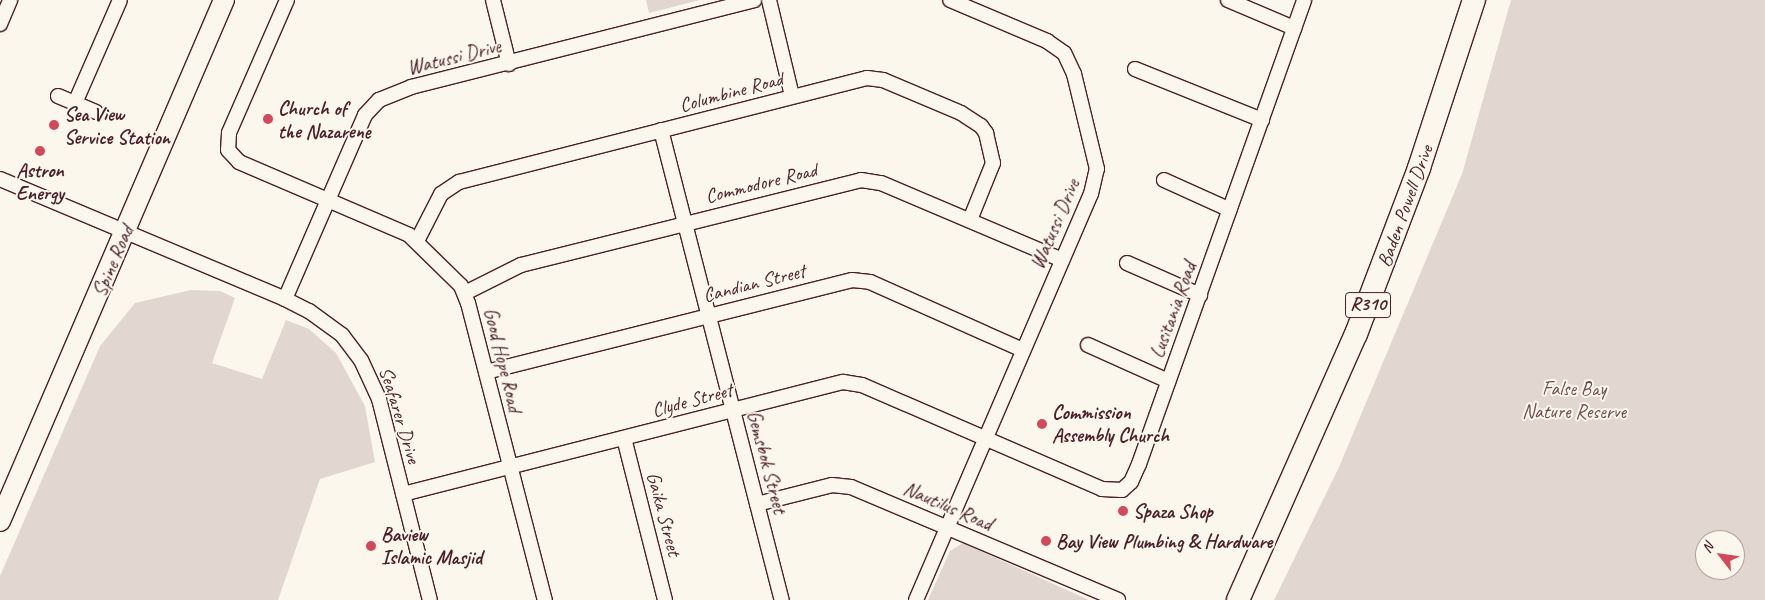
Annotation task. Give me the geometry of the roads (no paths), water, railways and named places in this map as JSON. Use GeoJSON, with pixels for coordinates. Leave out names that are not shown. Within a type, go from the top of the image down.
{"type":"FeatureCollection","features":[{"type":"Feature","properties":{"kind":"main road","name":"Spine Road"},"geometry":{"type":"LineString","coordinates":[[0,521],[224,0]]}},
{"type":"Feature","properties":{"kind":"main road","name":"Baden Powell Drive"},"geometry":{"type":"LineString","coordinates":[[1238,600],[1356,334],[1419,168],[1474,0]]}},
{"type":"Feature","properties":{"kind":"street"},"geometry":{"type":"LineString","coordinates":[[0,24],[10,0]]}},
{"type":"Feature","properties":{"kind":"street"},"geometry":{"type":"LineString","coordinates":[[75,103],[120,0]]}},
{"type":"Feature","properties":{"kind":"street","name":"Good Hope Road"},"geometry":{"type":"LineString","coordinates":[[287,0],[227,144],[239,162],[417,241],[465,293],[545,600]]}},
{"type":"Feature","properties":{"kind":"street"},"geometry":{"type":"LineString","coordinates":[[493,0],[509,64]]}},
{"type":"Feature","properties":{"kind":"street","name":"Watussi Drive"},"geometry":{"type":"LineString","coordinates":[[285,299],[365,115],[379,100],[411,87],[509,64],[754,0]]}},
{"type":"Feature","properties":{"kind":"street"},"geometry":{"type":"LineString","coordinates":[[769,0],[792,96]]}},
{"type":"Feature","properties":{"kind":"street","name":"Watussi Drive"},"geometry":{"type":"LineString","coordinates":[[916,600],[1096,182],[1097,169],[1070,62],[1048,41],[950,0]]}},
{"type":"Feature","properties":{"kind":"street"},"geometry":{"type":"LineString","coordinates":[[1228,0],[1294,28]]}},
{"type":"Feature","properties":{"kind":"street","name":"Lusitania Road"},"geometry":{"type":"LineString","coordinates":[[985,437],[1102,489],[1122,490],[1136,474],[1304,0]]}},
{"type":"Feature","properties":{"kind":"street"},"geometry":{"type":"LineString","coordinates":[[1135,69],[1262,120]]}},
{"type":"Feature","properties":{"kind":"street","name":"Columbine Road"},"geometry":{"type":"LineString","coordinates":[[417,241],[437,200],[449,186],[792,96],[874,78],[975,120],[986,133],[993,163],[970,220]]}},
{"type":"Feature","properties":{"kind":"street"},"geometry":{"type":"LineString","coordinates":[[58,96],[96,112]]}},
{"type":"Feature","properties":{"kind":"street","name":"Gemsbok Street"},"geometry":{"type":"LineString","coordinates":[[661,130],[782,600]]}},
{"type":"Feature","properties":{"kind":"street","name":"Seafarer Drive"},"geometry":{"type":"LineString","coordinates":[[0,179],[125,234],[285,299],[327,323],[361,360],[379,400],[430,600]]}},
{"type":"Feature","properties":{"kind":"street","name":"Commodore Road"},"geometry":{"type":"LineString","coordinates":[[465,293],[521,265],[861,180],[882,184],[1062,260]]}},
{"type":"Feature","properties":{"kind":"street"},"geometry":{"type":"LineString","coordinates":[[1164,180],[1230,210]]}},
{"type":"Feature","properties":{"kind":"street"},"geometry":{"type":"LineString","coordinates":[[1127,263],[1200,296]]}},
{"type":"Feature","properties":{"kind":"street","name":"Candian Street"},"geometry":{"type":"LineString","coordinates":[[486,372],[844,280],[860,280],[1024,350]]}},
{"type":"Feature","properties":{"kind":"street"},"geometry":{"type":"LineString","coordinates":[[1088,345],[1168,381]]}},
{"type":"Feature","properties":{"kind":"street","name":"Clyde Street"},"geometry":{"type":"LineString","coordinates":[[403,494],[835,383],[852,383],[985,437]]}},
{"type":"Feature","properties":{"kind":"street","name":"Gaika Street"},"geometry":{"type":"LineString","coordinates":[[624,438],[665,600]]}},
{"type":"Feature","properties":{"kind":"street","name":"Nautilus Road"},"geometry":{"type":"LineString","coordinates":[[757,504],[841,485],[948,527],[1118,600]]}},
{"type":"Feature","properties":{"kind":"place","name":"Church of the Nazarene"},"geometry":{"type":"Point","coordinates":[268,119]}},
{"type":"Feature","properties":{"kind":"place","name":"Sea View Service Station"},"geometry":{"type":"Point","coordinates":[54,125]}},
{"type":"Feature","properties":{"kind":"place","name":"Astron Energy"},"geometry":{"type":"Point","coordinates":[40,151]}},
{"type":"Feature","properties":{"kind":"place","name":"Commission Assembly Church"},"geometry":{"type":"Point","coordinates":[1042,424]}},
{"type":"Feature","properties":{"kind":"place","name":"Spaza Shop"},"geometry":{"type":"Point","coordinates":[1123,511]}},
{"type":"Feature","properties":{"kind":"place","name":"Bay View Plumbing & Hardware"},"geometry":{"type":"Point","coordinates":[1046,541]}},
{"type":"Feature","properties":{"kind":"place","name":"Baview Islamic Masjid"},"geometry":{"type":"Point","coordinates":[371,546]}},
{"type":"Feature","properties":{"kind":"park label","name":"False Bay Nature Reserve"},"geometry":{"type":"Point","coordinates":[1574,400]}}]}
